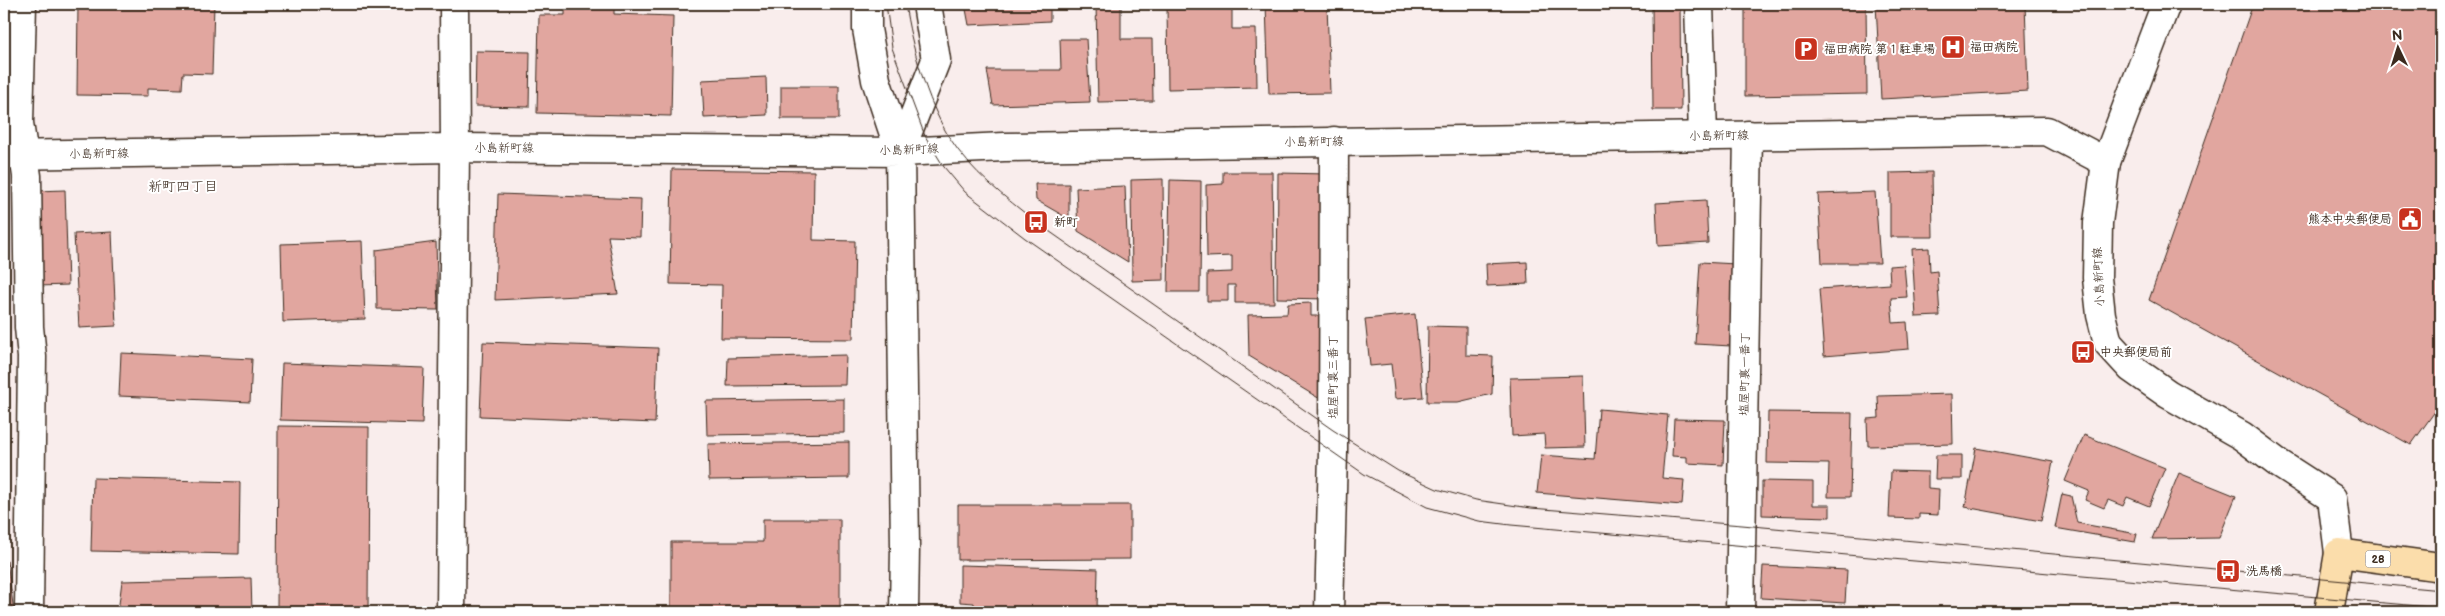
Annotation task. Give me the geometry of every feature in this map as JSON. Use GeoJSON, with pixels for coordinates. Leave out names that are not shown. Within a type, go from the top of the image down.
{"type":"FeatureCollection","features":[{"type":"Feature","properties":{"kind":"main road","name":"28"},"geometry":{"type":"LineString","coordinates":[[2339,553],[2429,566]]}},
{"type":"Feature","properties":{"kind":"main road"},"geometry":{"type":"LineString","coordinates":[[2329,612],[2339,553]]}},
{"type":"Feature","properties":{"kind":"street"},"geometry":{"type":"LineString","coordinates":[[22,4],[19,123],[14,155],[27,176],[32,357],[29,612]]}},
{"type":"Feature","properties":{"kind":"street"},"geometry":{"type":"LineString","coordinates":[[451,612],[455,148],[454,4]]}},
{"type":"Feature","properties":{"kind":"street"},"geometry":{"type":"LineString","coordinates":[[867,4],[867,29],[876,80],[900,152],[905,547],[904,612]]}},
{"type":"Feature","properties":{"kind":"street"},"geometry":{"type":"LineString","coordinates":[[900,152],[936,60],[927,4]]}},
{"type":"Feature","properties":{"kind":"street"},"geometry":{"type":"LineString","coordinates":[[1699,4],[1703,136]]}},
{"type":"Feature","properties":{"kind":"street"},"geometry":{"type":"LineString","coordinates":[[2106,162],[2166,4]]}},
{"type":"Feature","properties":{"kind":"street","name":"小島新町線"},"geometry":{"type":"LineString","coordinates":[[14,155],[455,148],[900,152],[1014,147],[1334,141],[2047,131],[2106,162],[2098,223],[2097,278],[2101,315],[2108,343],[2131,368],[2168,394],[2242,436],[2278,463],[2332,498],[2339,553]]}},
{"type":"Feature","properties":{"kind":"street","name":"塩屋町裏一番丁"},"geometry":{"type":"LineString","coordinates":[[1740,612],[1748,135]]}},
{"type":"Feature","properties":{"kind":"street","name":"塩屋町裏三番丁"},"geometry":{"type":"LineString","coordinates":[[1329,612],[1333,452],[1334,141]]}},
{"type":"Feature","properties":{"kind":"water"},"geometry":{"type":"Polygon","coordinates":[[[2441,531],[2441,612],[2436,612],[2438,540],[2441,531]]]}},
{"type":"Feature","properties":{"kind":"building"},"geometry":{"type":"Polygon","coordinates":[[[78,4],[214,4],[212,74],[183,73],[182,89],[148,88],[148,96],[77,95],[78,4]]]}},
{"type":"Feature","properties":{"kind":"building"},"geometry":{"type":"Polygon","coordinates":[[[474,4],[527,4],[527,6],[474,7],[474,4]]]}},
{"type":"Feature","properties":{"kind":"building"},"geometry":{"type":"Polygon","coordinates":[[[565,4],[614,4],[614,14],[673,16],[671,116],[537,113],[539,15],[565,15],[565,4]]]}},
{"type":"Feature","properties":{"kind":"building"},"geometry":{"type":"Polygon","coordinates":[[[965,4],[1050,4],[1050,21],[969,25],[965,4]]]}},
{"type":"Feature","properties":{"kind":"building"},"geometry":{"type":"Polygon","coordinates":[[[1096,4],[1121,4],[1121,39],[1152,39],[1153,101],[1098,102],[1096,4]]]}},
{"type":"Feature","properties":{"kind":"building"},"geometry":{"type":"Polygon","coordinates":[[[1167,4],[1232,4],[1232,29],[1256,29],[1257,87],[1168,89],[1167,4]]]}},
{"type":"Feature","properties":{"kind":"building"},"geometry":{"type":"Polygon","coordinates":[[[1266,4],[1327,4],[1330,93],[1269,94],[1266,4]]]}},
{"type":"Feature","properties":{"kind":"building"},"geometry":{"type":"Polygon","coordinates":[[[1652,4],[1680,4],[1681,110],[1653,110],[1652,4]]]}},
{"type":"Feature","properties":{"kind":"building","name":"福田病院 第１駐車場"},"geometry":{"type":"Polygon","coordinates":[[[1745,4],[1866,4],[1867,94],[1745,96],[1745,4]]]}},
{"type":"Feature","properties":{"kind":"building","name":"福田病院"},"geometry":{"type":"Polygon","coordinates":[[[1876,4],[2025,4],[2028,91],[1881,99],[1876,4]]]}},
{"type":"Feature","properties":{"kind":"building","name":"熊本中央郵便局"},"geometry":{"type":"Polygon","coordinates":[[[2253,4],[2441,4],[2441,403],[2411,445],[2149,300],[2253,4]]]}},
{"type":"Feature","properties":{"kind":"building"},"geometry":{"type":"Polygon","coordinates":[[[1060,39],[1086,39],[1090,102],[993,105],[987,70],[1061,70],[1060,39]]]}},
{"type":"Feature","properties":{"kind":"building"},"geometry":{"type":"Polygon","coordinates":[[[476,51],[530,52],[529,107],[475,106],[476,51]]]}},
{"type":"Feature","properties":{"kind":"building"},"geometry":{"type":"Polygon","coordinates":[[[766,77],[767,115],[704,118],[702,80],[766,77]]]}},
{"type":"Feature","properties":{"kind":"building"},"geometry":{"type":"Polygon","coordinates":[[[781,86],[839,86],[839,119],[781,119],[781,86]]]}},
{"type":"Feature","properties":{"kind":"building"},"geometry":{"type":"Polygon","coordinates":[[[672,169],[814,171],[813,240],[855,241],[853,339],[721,338],[722,285],[670,284],[672,169]]]}},
{"type":"Feature","properties":{"kind":"building"},"geometry":{"type":"Polygon","coordinates":[[[1223,172],[1272,172],[1274,303],[1235,303],[1235,285],[1228,285],[1228,301],[1207,301],[1207,273],[1232,272],[1232,256],[1207,257],[1206,185],[1223,184],[1223,172]]]}},
{"type":"Feature","properties":{"kind":"building"},"geometry":{"type":"Polygon","coordinates":[[[1932,172],[1933,237],[1890,237],[1890,173],[1932,172]]]}},
{"type":"Feature","properties":{"kind":"building"},"geometry":{"type":"Polygon","coordinates":[[[1278,173],[1328,174],[1328,299],[1277,298],[1278,173]]]}},
{"type":"Feature","properties":{"kind":"building"},"geometry":{"type":"Polygon","coordinates":[[[1163,179],[1164,280],[1132,281],[1131,180],[1163,179]]]}},
{"type":"Feature","properties":{"kind":"building"},"geometry":{"type":"Polygon","coordinates":[[[1170,180],[1201,181],[1200,292],[1168,292],[1170,180]]]}},
{"type":"Feature","properties":{"kind":"building"},"geometry":{"type":"Polygon","coordinates":[[[1035,184],[1069,184],[1069,219],[1036,200],[1035,184]]]}},
{"type":"Feature","properties":{"kind":"building"},"geometry":{"type":"Polygon","coordinates":[[[1125,186],[1128,262],[1078,231],[1076,188],[1125,186]]]}},
{"type":"Feature","properties":{"kind":"building"},"geometry":{"type":"Polygon","coordinates":[[[65,190],[68,285],[39,286],[36,191],[65,190]]]}},
{"type":"Feature","properties":{"kind":"building"},"geometry":{"type":"Polygon","coordinates":[[[1875,192],[1880,263],[1822,263],[1818,194],[1875,192]]]}},
{"type":"Feature","properties":{"kind":"building"},"geometry":{"type":"Polygon","coordinates":[[[498,194],[641,199],[640,237],[608,236],[618,294],[495,300],[498,194]]]}},
{"type":"Feature","properties":{"kind":"building"},"geometry":{"type":"Polygon","coordinates":[[[1706,200],[1708,243],[1658,246],[1656,203],[1706,200]]]}},
{"type":"Feature","properties":{"kind":"building"},"geometry":{"type":"Polygon","coordinates":[[[112,232],[116,326],[79,328],[74,234],[112,232]]]}},
{"type":"Feature","properties":{"kind":"building"},"geometry":{"type":"Polygon","coordinates":[[[362,241],[365,319],[283,322],[281,244],[362,241]]]}},
{"type":"Feature","properties":{"kind":"building"},"geometry":{"type":"Polygon","coordinates":[[[436,242],[438,310],[377,309],[376,250],[436,242]]]}},
{"type":"Feature","properties":{"kind":"building"},"geometry":{"type":"Polygon","coordinates":[[[1929,248],[1930,272],[1937,271],[1940,316],[1916,317],[1912,249],[1929,248]]]}},
{"type":"Feature","properties":{"kind":"building"},"geometry":{"type":"Polygon","coordinates":[[[1527,262],[1528,284],[1487,286],[1486,264],[1527,262]]]}},
{"type":"Feature","properties":{"kind":"building"},"geometry":{"type":"Polygon","coordinates":[[[1700,262],[1736,264],[1731,346],[1695,344],[1700,262]]]}},
{"type":"Feature","properties":{"kind":"building"},"geometry":{"type":"Polygon","coordinates":[[[1904,265],[1907,297],[1891,298],[1893,323],[1907,322],[1909,349],[1824,356],[1819,289],[1890,284],[1889,266],[1904,265]]]}},
{"type":"Feature","properties":{"kind":"building"},"geometry":{"type":"Polygon","coordinates":[[[1311,303],[1311,316],[1325,316],[1325,402],[1249,356],[1248,315],[1287,314],[1288,304],[1311,303]]]}},
{"type":"Feature","properties":{"kind":"building"},"geometry":{"type":"Polygon","coordinates":[[[1415,314],[1423,397],[1395,399],[1391,364],[1370,366],[1365,319],[1415,314]]]}},
{"type":"Feature","properties":{"kind":"building"},"geometry":{"type":"Polygon","coordinates":[[[1428,326],[1466,327],[1466,355],[1493,356],[1492,394],[1458,402],[1427,402],[1428,326]]]}},
{"type":"Feature","properties":{"kind":"building"},"geometry":{"type":"Polygon","coordinates":[[[483,342],[658,348],[655,423],[480,416],[483,342]]]}},
{"type":"Feature","properties":{"kind":"building"},"geometry":{"type":"Polygon","coordinates":[[[121,353],[252,359],[250,402],[119,396],[121,353]]]}},
{"type":"Feature","properties":{"kind":"building"},"geometry":{"type":"Polygon","coordinates":[[[846,355],[845,385],[727,386],[728,358],[846,355]]]}},
{"type":"Feature","properties":{"kind":"building"},"geometry":{"type":"Polygon","coordinates":[[[282,363],[424,368],[422,424],[280,420],[282,363]]]}},
{"type":"Feature","properties":{"kind":"building"},"geometry":{"type":"Polygon","coordinates":[[[1583,376],[1585,447],[1545,448],[1544,434],[1512,436],[1510,378],[1583,376]]]}},
{"type":"Feature","properties":{"kind":"building"},"geometry":{"type":"Polygon","coordinates":[[[1952,394],[1953,444],[1868,446],[1867,419],[1879,418],[1878,396],[1952,394]]]}},
{"type":"Feature","properties":{"kind":"building"},"geometry":{"type":"Polygon","coordinates":[[[844,399],[844,433],[707,435],[706,401],[844,399]]]}},
{"type":"Feature","properties":{"kind":"building"},"geometry":{"type":"Polygon","coordinates":[[[1599,409],[1668,415],[1662,478],[1684,480],[1682,505],[1537,493],[1541,455],[1595,459],[1599,409]]]}},
{"type":"Feature","properties":{"kind":"building"},"geometry":{"type":"Polygon","coordinates":[[[1768,412],[1852,413],[1850,497],[1828,497],[1829,464],[1767,463],[1768,412]]]}},
{"type":"Feature","properties":{"kind":"building"},"geometry":{"type":"Polygon","coordinates":[[[1674,419],[1725,420],[1723,465],[1687,463],[1687,457],[1672,456],[1674,419]]]}},
{"type":"Feature","properties":{"kind":"building"},"geometry":{"type":"Polygon","coordinates":[[[278,426],[369,427],[368,612],[277,612],[278,426]]]}},
{"type":"Feature","properties":{"kind":"building"},"geometry":{"type":"Polygon","coordinates":[[[4,428],[5,428],[4,462],[4,428]]]}},
{"type":"Feature","properties":{"kind":"building"},"geometry":{"type":"Polygon","coordinates":[[[2084,435],[2165,468],[2149,506],[2127,497],[2123,506],[2108,500],[2104,508],[2085,500],[2089,491],[2065,481],[2084,435]]]}},
{"type":"Feature","properties":{"kind":"building"},"geometry":{"type":"Polygon","coordinates":[[[849,442],[849,478],[709,480],[708,444],[849,442]]]}},
{"type":"Feature","properties":{"kind":"building"},"geometry":{"type":"Polygon","coordinates":[[[1976,448],[2053,462],[2041,521],[1965,507],[1976,448]]]}},
{"type":"Feature","properties":{"kind":"building"},"geometry":{"type":"Polygon","coordinates":[[[1936,455],[1962,455],[1962,479],[1935,479],[1936,455]]]}},
{"type":"Feature","properties":{"kind":"building"},"geometry":{"type":"Polygon","coordinates":[[[1891,471],[1928,472],[1928,488],[1939,489],[1938,515],[1919,514],[1919,519],[1889,518],[1891,471]]]}},
{"type":"Feature","properties":{"kind":"building"},"geometry":{"type":"Polygon","coordinates":[[[2179,473],[2236,496],[2219,538],[2152,539],[2179,473]]]}},
{"type":"Feature","properties":{"kind":"building"},"geometry":{"type":"Polygon","coordinates":[[[93,478],[240,482],[239,554],[91,551],[93,478]]]}},
{"type":"Feature","properties":{"kind":"building"},"geometry":{"type":"Polygon","coordinates":[[[1762,481],[1813,482],[1813,505],[1830,505],[1830,517],[1762,515],[1762,481]]]}},
{"type":"Feature","properties":{"kind":"building"},"geometry":{"type":"Polygon","coordinates":[[[4,488],[6,488],[5,521],[4,521],[4,488]]]}},
{"type":"Feature","properties":{"kind":"building"},"geometry":{"type":"Polygon","coordinates":[[[2062,494],[2071,496],[2077,523],[2137,534],[2135,542],[2055,528],[2062,494]]]}},
{"type":"Feature","properties":{"kind":"building"},"geometry":{"type":"Polygon","coordinates":[[[958,505],[1130,505],[1130,559],[958,560],[958,505]]]}},
{"type":"Feature","properties":{"kind":"building"},"geometry":{"type":"Polygon","coordinates":[[[763,519],[840,519],[840,612],[671,612],[671,542],[763,542],[763,519]]]}},
{"type":"Feature","properties":{"kind":"building"},"geometry":{"type":"Polygon","coordinates":[[[4,561],[7,561],[14,612],[4,612],[4,561]]]}},
{"type":"Feature","properties":{"kind":"building"},"geometry":{"type":"Polygon","coordinates":[[[960,565],[1098,569],[1097,610],[1021,608],[1021,612],[974,612],[974,603],[960,602],[960,565]]]}},
{"type":"Feature","properties":{"kind":"building"},"geometry":{"type":"Polygon","coordinates":[[[1763,566],[1847,570],[1845,603],[1761,598],[1763,566]]]}},
{"type":"Feature","properties":{"kind":"building"},"geometry":{"type":"Polygon","coordinates":[[[251,578],[252,612],[118,612],[122,581],[251,578]]]}},
{"type":"Feature","properties":{"kind":"tram line"},"geometry":{"type":"LineString","coordinates":[[886,4],[892,48],[925,136],[944,167],[965,192],[1025,238],[1364,474],[1427,507],[1479,521],[1511,525],[2441,608]]}},
{"type":"Feature","properties":{"kind":"tram line"},"geometry":{"type":"LineString","coordinates":[[905,4],[911,37],[934,107],[949,137],[978,173],[1036,222],[1333,430],[1398,471],[1437,489],[1476,500],[1531,508],[1742,525],[2441,590]]}},
{"type":"Feature","properties":{"kind":"place","name":"福田病院"},"geometry":{"type":"Point","coordinates":[1953,47]}},
{"type":"Feature","properties":{"kind":"place","name":"福田病院 第１駐車場"},"geometry":{"type":"Point","coordinates":[1806,49]}},
{"type":"Feature","properties":{"kind":"place","name":"熊本中央郵便局"},"geometry":{"type":"Point","coordinates":[2410,219]}},
{"type":"Feature","properties":{"kind":"place","name":"新町"},"geometry":{"type":"Point","coordinates":[1036,222]}},
{"type":"Feature","properties":{"kind":"place","name":"中央郵便局前"},"geometry":{"type":"Point","coordinates":[2083,352]}},
{"type":"Feature","properties":{"kind":"place","name":"洗馬橋"},"geometry":{"type":"Point","coordinates":[2228,571]}},
{"type":"Feature","properties":{"kind":"district","name":"新町四丁目"},"geometry":{"type":"Point","coordinates":[183,186]}}]}
